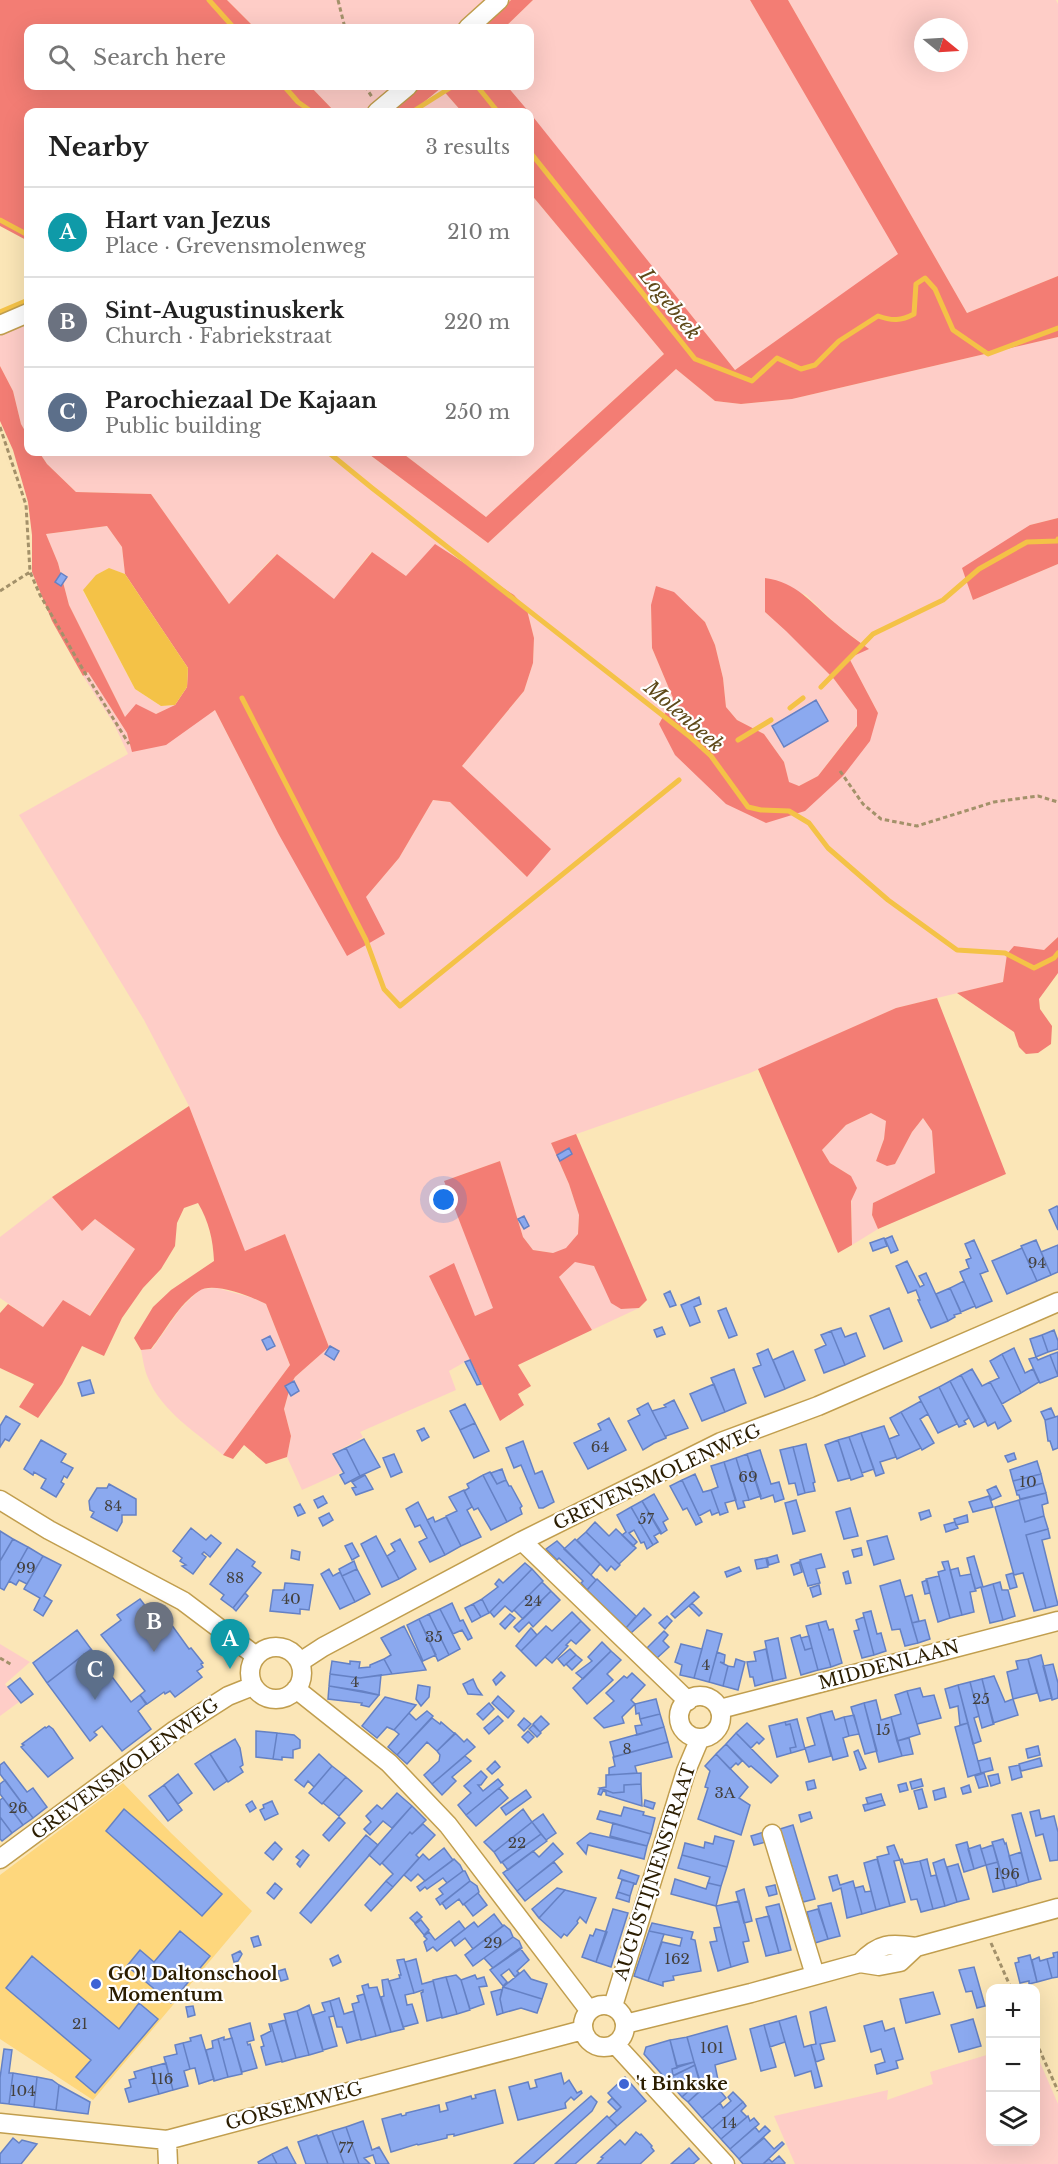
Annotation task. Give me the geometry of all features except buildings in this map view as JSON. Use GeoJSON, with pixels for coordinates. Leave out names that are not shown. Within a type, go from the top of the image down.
{"type":"FeatureCollection","features":[{"type":"Feature","properties":{"kind":"street"},"geometry":{"type":"LineString","coordinates":[[472,24],[499,0]]}},
{"type":"Feature","properties":{"kind":"street"},"geometry":{"type":"LineString","coordinates":[[382,108],[403,90]]}},
{"type":"Feature","properties":{"kind":"street"},"geometry":{"type":"LineString","coordinates":[[0,325],[24,315]]}},
{"type":"Feature","properties":{"kind":"street","name":"GREVENSMOLENWEG"},"geometry":{"type":"LineString","coordinates":[[300,1662],[323,1647],[522,1541],[722,1442],[839,1397],[1058,1302]]}},
{"type":"Feature","properties":{"kind":"street"},"geometry":{"type":"LineString","coordinates":[[0,1500],[49,1530],[183,1601],[256,1656]]}},
{"type":"Feature","properties":{"kind":"street"},"geometry":{"type":"LineString","coordinates":[[522,1541],[688,1701]]}},
{"type":"Feature","properties":{"kind":"street","name":"MIDDENLAAN"},"geometry":{"type":"LineString","coordinates":[[720,1709],[1058,1621]]}},
{"type":"Feature","properties":{"kind":"street"},"geometry":{"type":"LineString","coordinates":[[276,1647],[290,1651],[300,1662],[301,1681],[296,1689],[282,1698],[274,1699],[259,1693],[253,1686],[250,1670],[256,1656],[269,1648],[276,1647]]}},
{"type":"Feature","properties":{"kind":"street","name":"GREVENSMOLENWEG"},"geometry":{"type":"LineString","coordinates":[[0,1859],[175,1730],[228,1696],[253,1686]]}},
{"type":"Feature","properties":{"kind":"street"},"geometry":{"type":"LineString","coordinates":[[296,1689],[389,1763],[448,1825],[589,2010]]}},
{"type":"Feature","properties":{"kind":"street"},"geometry":{"type":"LineString","coordinates":[[694,1698],[707,1698],[720,1709],[721,1721],[718,1729],[711,1735],[700,1738],[688,1734],[681,1723],[680,1714],[688,1701],[694,1698]]}},
{"type":"Feature","properties":{"kind":"street","name":"AUGUSTIJNENSTRAAT"},"geometry":{"type":"LineString","coordinates":[[613,2006],[686,1771],[700,1738]]}},
{"type":"Feature","properties":{"kind":"street"},"geometry":{"type":"LineString","coordinates":[[772,1834],[815,1975]]}},
{"type":"Feature","properties":{"kind":"street"},"geometry":{"type":"LineString","coordinates":[[625,2024],[860,1963],[873,1949],[895,1943],[916,1947],[1058,1908]]}},
{"type":"Feature","properties":{"kind":"street"},"geometry":{"type":"LineString","coordinates":[[599,2005],[613,2006],[622,2014],[625,2024],[623,2035],[615,2044],[598,2046],[585,2037],[583,2019],[589,2010],[599,2005]]}},
{"type":"Feature","properties":{"kind":"street","name":"GORSEMWEG"},"geometry":{"type":"LineString","coordinates":[[0,2123],[167,2140],[583,2030]]}},
{"type":"Feature","properties":{"kind":"street"},"geometry":{"type":"LineString","coordinates":[[615,2044],[725,2164]]}},
{"type":"Feature","properties":{"kind":"street"},"geometry":{"type":"LineString","coordinates":[[167,2140],[168,2164]]}},
{"type":"Feature","properties":{"kind":"path"},"geometry":{"type":"LineString","coordinates":[[338,0],[344,24]]}},
{"type":"Feature","properties":{"kind":"path"},"geometry":{"type":"LineString","coordinates":[[0,427],[26,505],[30,572],[40,595],[85,674],[129,744]]}},
{"type":"Feature","properties":{"kind":"path"},"geometry":{"type":"LineString","coordinates":[[0,591],[30,572]]}},
{"type":"Feature","properties":{"kind":"path"},"geometry":{"type":"LineString","coordinates":[[840,771],[863,804],[881,819],[917,826],[994,802],[1038,796],[1058,802]]}},
{"type":"Feature","properties":{"kind":"path"},"geometry":{"type":"LineString","coordinates":[[0,1658],[12,1665]]}},
{"type":"Feature","properties":{"kind":"path"},"geometry":{"type":"LineString","coordinates":[[984,1928],[1009,1984]]}},
{"type":"Feature","properties":{"kind":"path"},"geometry":{"type":"LineString","coordinates":[[1040,2053],[1058,2091]]}},
{"type":"Feature","properties":{"kind":"shaded area"},"geometry":{"type":"Polygon","coordinates":[[[0,0],[227,0],[251,24],[24,24],[24,90],[314,90],[331,108],[24,108],[24,239],[0,226],[0,0]]]}},
{"type":"Feature","properties":{"kind":"shaded area"},"geometry":{"type":"Polygon","coordinates":[[[227,0],[488,0],[462,24],[251,24],[227,0]]]}},
{"type":"Feature","properties":{"kind":"shaded area"},"geometry":{"type":"Polygon","coordinates":[[[511,0],[533,0],[508,24],[485,24],[511,0]]]}},
{"type":"Feature","properties":{"kind":"shaded area"},"geometry":{"type":"Polygon","coordinates":[[[533,0],[750,0],[899,254],[735,370],[534,120],[534,108],[525,108],[510,90],[534,90],[534,24],[508,24],[533,0]]]}},
{"type":"Feature","properties":{"kind":"shaded area"},"geometry":{"type":"Polygon","coordinates":[[[750,0],[788,0],[967,313],[1058,276],[1058,337],[792,399],[741,404],[715,401],[676,369],[488,543],[371,456],[406,456],[486,517],[664,354],[534,198],[534,118],[735,370],[898,254],[750,0]]]}},
{"type":"Feature","properties":{"kind":"shaded area"},"geometry":{"type":"Polygon","coordinates":[[[788,0],[1056,0],[1058,4],[1058,276],[967,313],[788,0]]]}},
{"type":"Feature","properties":{"kind":"shaded area"},"geometry":{"type":"Polygon","coordinates":[[[314,90],[393,90],[372,108],[331,108],[314,90]]]}},
{"type":"Feature","properties":{"kind":"shaded area"},"geometry":{"type":"Polygon","coordinates":[[[416,90],[439,90],[417,108],[395,108],[416,90]]]}},
{"type":"Feature","properties":{"kind":"shaded area"},"geometry":{"type":"Polygon","coordinates":[[[439,90],[443,90],[458,108],[417,108],[439,90]]]}},
{"type":"Feature","properties":{"kind":"shaded area"},"geometry":{"type":"Polygon","coordinates":[[[443,90],[510,90],[526,108],[458,108],[443,90]]]}},
{"type":"Feature","properties":{"kind":"shaded area"},"geometry":{"type":"Polygon","coordinates":[[[534,198],[664,354],[486,517],[406,456],[534,456],[534,198]]]}},
{"type":"Feature","properties":{"kind":"shaded area"},"geometry":{"type":"Polygon","coordinates":[[[24,323],[24,429],[13,391],[0,366],[0,333],[24,323]]]}},
{"type":"Feature","properties":{"kind":"shaded area"},"geometry":{"type":"Polygon","coordinates":[[[1058,337],[1058,518],[1030,525],[973,600],[1058,564],[1058,937],[1044,950],[1007,955],[1003,982],[896,1008],[750,1073],[551,1143],[569,1184],[579,1215],[578,1234],[566,1249],[553,1253],[533,1250],[523,1237],[500,1161],[444,1181],[494,1308],[475,1316],[438,1295],[470,1359],[449,1371],[456,1390],[360,1432],[363,1437],[332,1454],[342,1472],[302,1490],[287,1457],[291,1436],[284,1409],[295,1377],[329,1347],[285,1234],[245,1252],[189,1106],[144,1020],[19,815],[128,754],[114,724],[83,676],[88,672],[127,733],[192,725],[215,710],[278,833],[366,897],[399,858],[433,800],[450,802],[527,877],[462,766],[524,691],[533,663],[534,638],[527,610],[514,595],[406,576],[371,552],[334,600],[276,554],[229,604],[151,494],[76,492],[42,456],[371,456],[488,543],[676,369],[715,401],[741,404],[792,399],[1058,337]],[[765,578],[765,612],[834,679],[857,710],[857,725],[818,776],[799,786],[789,783],[784,762],[764,734],[737,720],[726,707],[723,678],[715,645],[705,622],[689,607],[651,605],[652,648],[673,698],[659,724],[805,811],[878,713],[849,658],[868,648],[836,624],[806,595],[765,578]]]}},
{"type":"Feature","properties":{"kind":"shaded area"},"geometry":{"type":"Polygon","coordinates":[[[0,366],[13,391],[24,429],[24,456],[42,456],[76,492],[151,494],[229,604],[277,554],[334,599],[372,552],[406,576],[435,544],[514,595],[527,610],[534,638],[533,663],[524,691],[462,766],[551,849],[527,877],[450,802],[433,800],[399,858],[366,897],[385,934],[347,956],[278,833],[215,710],[166,745],[132,752],[127,733],[88,672],[83,676],[52,621],[32,572],[32,535],[28,502],[13,450],[0,421],[0,366]],[[107,526],[46,534],[58,563],[69,605],[125,717],[136,704],[156,714],[175,705],[187,687],[188,668],[125,574],[122,547],[107,526]]]}},
{"type":"Feature","properties":{"kind":"shaded area"},"geometry":{"type":"Polygon","coordinates":[[[1058,518],[1058,564],[973,600],[962,568],[1030,525],[1058,518]]]}},
{"type":"Feature","properties":{"kind":"shaded area"},"geometry":{"type":"Polygon","coordinates":[[[107,526],[122,547],[125,574],[108,568],[83,591],[135,689],[161,706],[175,705],[156,714],[146,711],[125,717],[69,605],[58,563],[46,534],[107,526]]]}},
{"type":"Feature","properties":{"kind":"shaded area"},"geometry":{"type":"Polygon","coordinates":[[[109,568],[125,574],[188,668],[187,687],[175,705],[161,706],[135,689],[83,590],[96,575],[109,568]]]}},
{"type":"Feature","properties":{"kind":"shaded area"},"geometry":{"type":"Polygon","coordinates":[[[765,578],[776,580],[795,589],[869,649],[849,658],[878,713],[870,741],[843,776],[805,811],[766,823],[726,804],[675,755],[659,724],[673,698],[652,648],[651,605],[656,586],[674,592],[705,622],[715,645],[723,678],[726,707],[737,720],[764,734],[784,762],[789,782],[799,786],[818,776],[857,726],[857,710],[834,679],[765,612],[765,578]]]}},
{"type":"Feature","properties":{"kind":"shaded area"},"geometry":{"type":"Polygon","coordinates":[[[1058,937],[1058,973],[1039,999],[1040,1009],[1052,1026],[1051,1044],[1038,1053],[1026,1054],[1019,1047],[1014,1032],[957,993],[1003,982],[1007,954],[1014,946],[1044,950],[1058,937]]]}},
{"type":"Feature","properties":{"kind":"shaded area"},"geometry":{"type":"Polygon","coordinates":[[[937,998],[1006,1174],[878,1229],[872,1215],[873,1203],[935,1173],[932,1131],[923,1118],[912,1132],[895,1164],[887,1166],[876,1161],[884,1139],[886,1121],[871,1113],[846,1125],[822,1150],[830,1163],[851,1176],[857,1188],[851,1201],[852,1245],[838,1253],[758,1069],[896,1008],[937,998]]]}},
{"type":"Feature","properties":{"kind":"shaded area"},"geometry":{"type":"Polygon","coordinates":[[[189,1106],[245,1251],[285,1234],[329,1347],[295,1377],[291,1384],[284,1409],[291,1436],[287,1457],[266,1464],[244,1445],[233,1459],[223,1455],[290,1365],[266,1304],[233,1291],[205,1288],[185,1303],[151,1349],[141,1350],[134,1338],[153,1307],[171,1290],[214,1261],[210,1231],[198,1203],[184,1208],[177,1223],[175,1246],[161,1269],[143,1288],[122,1318],[104,1356],[82,1346],[62,1384],[38,1418],[19,1407],[34,1384],[0,1368],[0,1313],[8,1304],[43,1327],[63,1300],[90,1316],[135,1249],[95,1219],[82,1231],[52,1197],[189,1106]]]}},
{"type":"Feature","properties":{"kind":"shaded area"},"geometry":{"type":"Polygon","coordinates":[[[871,1113],[887,1121],[884,1139],[876,1161],[895,1164],[912,1132],[923,1118],[932,1131],[935,1173],[873,1203],[872,1215],[878,1229],[852,1245],[851,1176],[830,1163],[822,1150],[846,1125],[871,1113]]]}},
{"type":"Feature","properties":{"kind":"shaded area"},"geometry":{"type":"Polygon","coordinates":[[[576,1134],[647,1300],[639,1308],[621,1309],[611,1303],[594,1266],[575,1262],[559,1277],[592,1330],[518,1365],[531,1386],[518,1394],[524,1405],[500,1421],[429,1276],[454,1263],[475,1316],[493,1308],[444,1181],[500,1161],[523,1237],[533,1250],[553,1253],[566,1248],[578,1234],[579,1215],[569,1184],[551,1143],[576,1134]]]}},
{"type":"Feature","properties":{"kind":"shaded area"},"geometry":{"type":"Polygon","coordinates":[[[52,1197],[82,1231],[95,1219],[135,1249],[89,1316],[43,1327],[0,1298],[0,1237],[52,1197]]]}},
{"type":"Feature","properties":{"kind":"shaded area"},"geometry":{"type":"Polygon","coordinates":[[[575,1261],[594,1266],[621,1309],[639,1308],[592,1330],[559,1277],[575,1261]]]}},
{"type":"Feature","properties":{"kind":"shaded area"},"geometry":{"type":"Polygon","coordinates":[[[217,1288],[266,1304],[290,1365],[223,1455],[181,1421],[162,1401],[148,1378],[141,1350],[152,1349],[180,1309],[200,1289],[217,1288]]]}},
{"type":"Feature","properties":{"kind":"shaded area"},"geometry":{"type":"Polygon","coordinates":[[[0,1644],[30,1662],[5,1684],[19,1702],[0,1716],[0,1644]]]}},
{"type":"Feature","properties":{"kind":"shaded area","name":"GO! Daltonschool Momentum"},"geometry":{"type":"Polygon","coordinates":[[[123,1783],[252,1911],[93,2100],[0,2039],[0,1875],[123,1783]]]}},
{"type":"Feature","properties":{"kind":"shaded area"},"geometry":{"type":"Polygon","coordinates":[[[986,2055],[986,2146],[1040,2146],[1040,2062],[1058,2104],[1058,2164],[795,2164],[774,2116],[888,2090],[887,2100],[933,2084],[930,2072],[986,2055]]]}},
{"type":"Feature","properties":{"kind":"waterway","name":"Logebeek"},"geometry":{"type":"LineString","coordinates":[[209,0],[230,24]]}},
{"type":"Feature","properties":{"kind":"waterway","name":"Logebeek"},"geometry":{"type":"LineString","coordinates":[[288,90],[306,108]]}},
{"type":"Feature","properties":{"kind":"waterway","name":"Logebeek"},"geometry":{"type":"LineString","coordinates":[[418,108],[447,90]]}},
{"type":"Feature","properties":{"kind":"waterway","name":"Logebeek"},"geometry":{"type":"LineString","coordinates":[[480,90],[495,108]]}},
{"type":"Feature","properties":{"kind":"waterway","name":"Logebeek"},"geometry":{"type":"LineString","coordinates":[[534,157],[695,359],[752,381],[777,358],[801,369],[815,365],[839,341],[878,316],[896,319],[914,314],[916,284],[925,278],[935,289],[953,330],[988,354],[1058,328]]}},
{"type":"Feature","properties":{"kind":"waterway","name":"Molenbeek"},"geometry":{"type":"LineString","coordinates":[[0,220],[24,233]]}},
{"type":"Feature","properties":{"kind":"waterway"},"geometry":{"type":"LineString","coordinates":[[0,312],[24,302]]}},
{"type":"Feature","properties":{"kind":"waterway","name":"Molenbeek"},"geometry":{"type":"LineString","coordinates":[[333,456],[689,736],[711,756],[748,807],[789,811],[809,823],[828,848],[888,900],[957,950],[1005,953],[1034,968],[1054,958],[1058,953]]}},
{"type":"Feature","properties":{"kind":"waterway","name":"Logebeek"},"geometry":{"type":"LineString","coordinates":[[821,687],[873,634],[943,600],[979,569],[1027,542],[1057,541],[1058,539]]}},
{"type":"Feature","properties":{"kind":"waterway"},"geometry":{"type":"LineString","coordinates":[[242,698],[366,940],[384,989],[400,1006],[679,780]]}},
{"type":"Feature","properties":{"kind":"waterway","name":"Logebeek"},"geometry":{"type":"LineString","coordinates":[[790,708],[803,698]]}},
{"type":"Feature","properties":{"kind":"waterway","name":"Logebeek"},"geometry":{"type":"LineString","coordinates":[[738,740],[771,720]]}},
{"type":"Feature","properties":{"kind":"place","name":"Sint-Augustinuskerk"},"geometry":{"type":"Point","coordinates":[154,1652]}},
{"type":"Feature","properties":{"kind":"place","name":"Hart van Jezus"},"geometry":{"type":"Point","coordinates":[230,1669]}},
{"type":"Feature","properties":{"kind":"place","name":"Parochiezaal De Kajaan"},"geometry":{"type":"Point","coordinates":[95,1700]}},
{"type":"Feature","properties":{"kind":"place","name":"GO! Daltonschool Momentum"},"geometry":{"type":"Point","coordinates":[96,1984]}},
{"type":"Feature","properties":{"kind":"place","name":"'t Binkske"},"geometry":{"type":"Point","coordinates":[624,2084]}}]}
